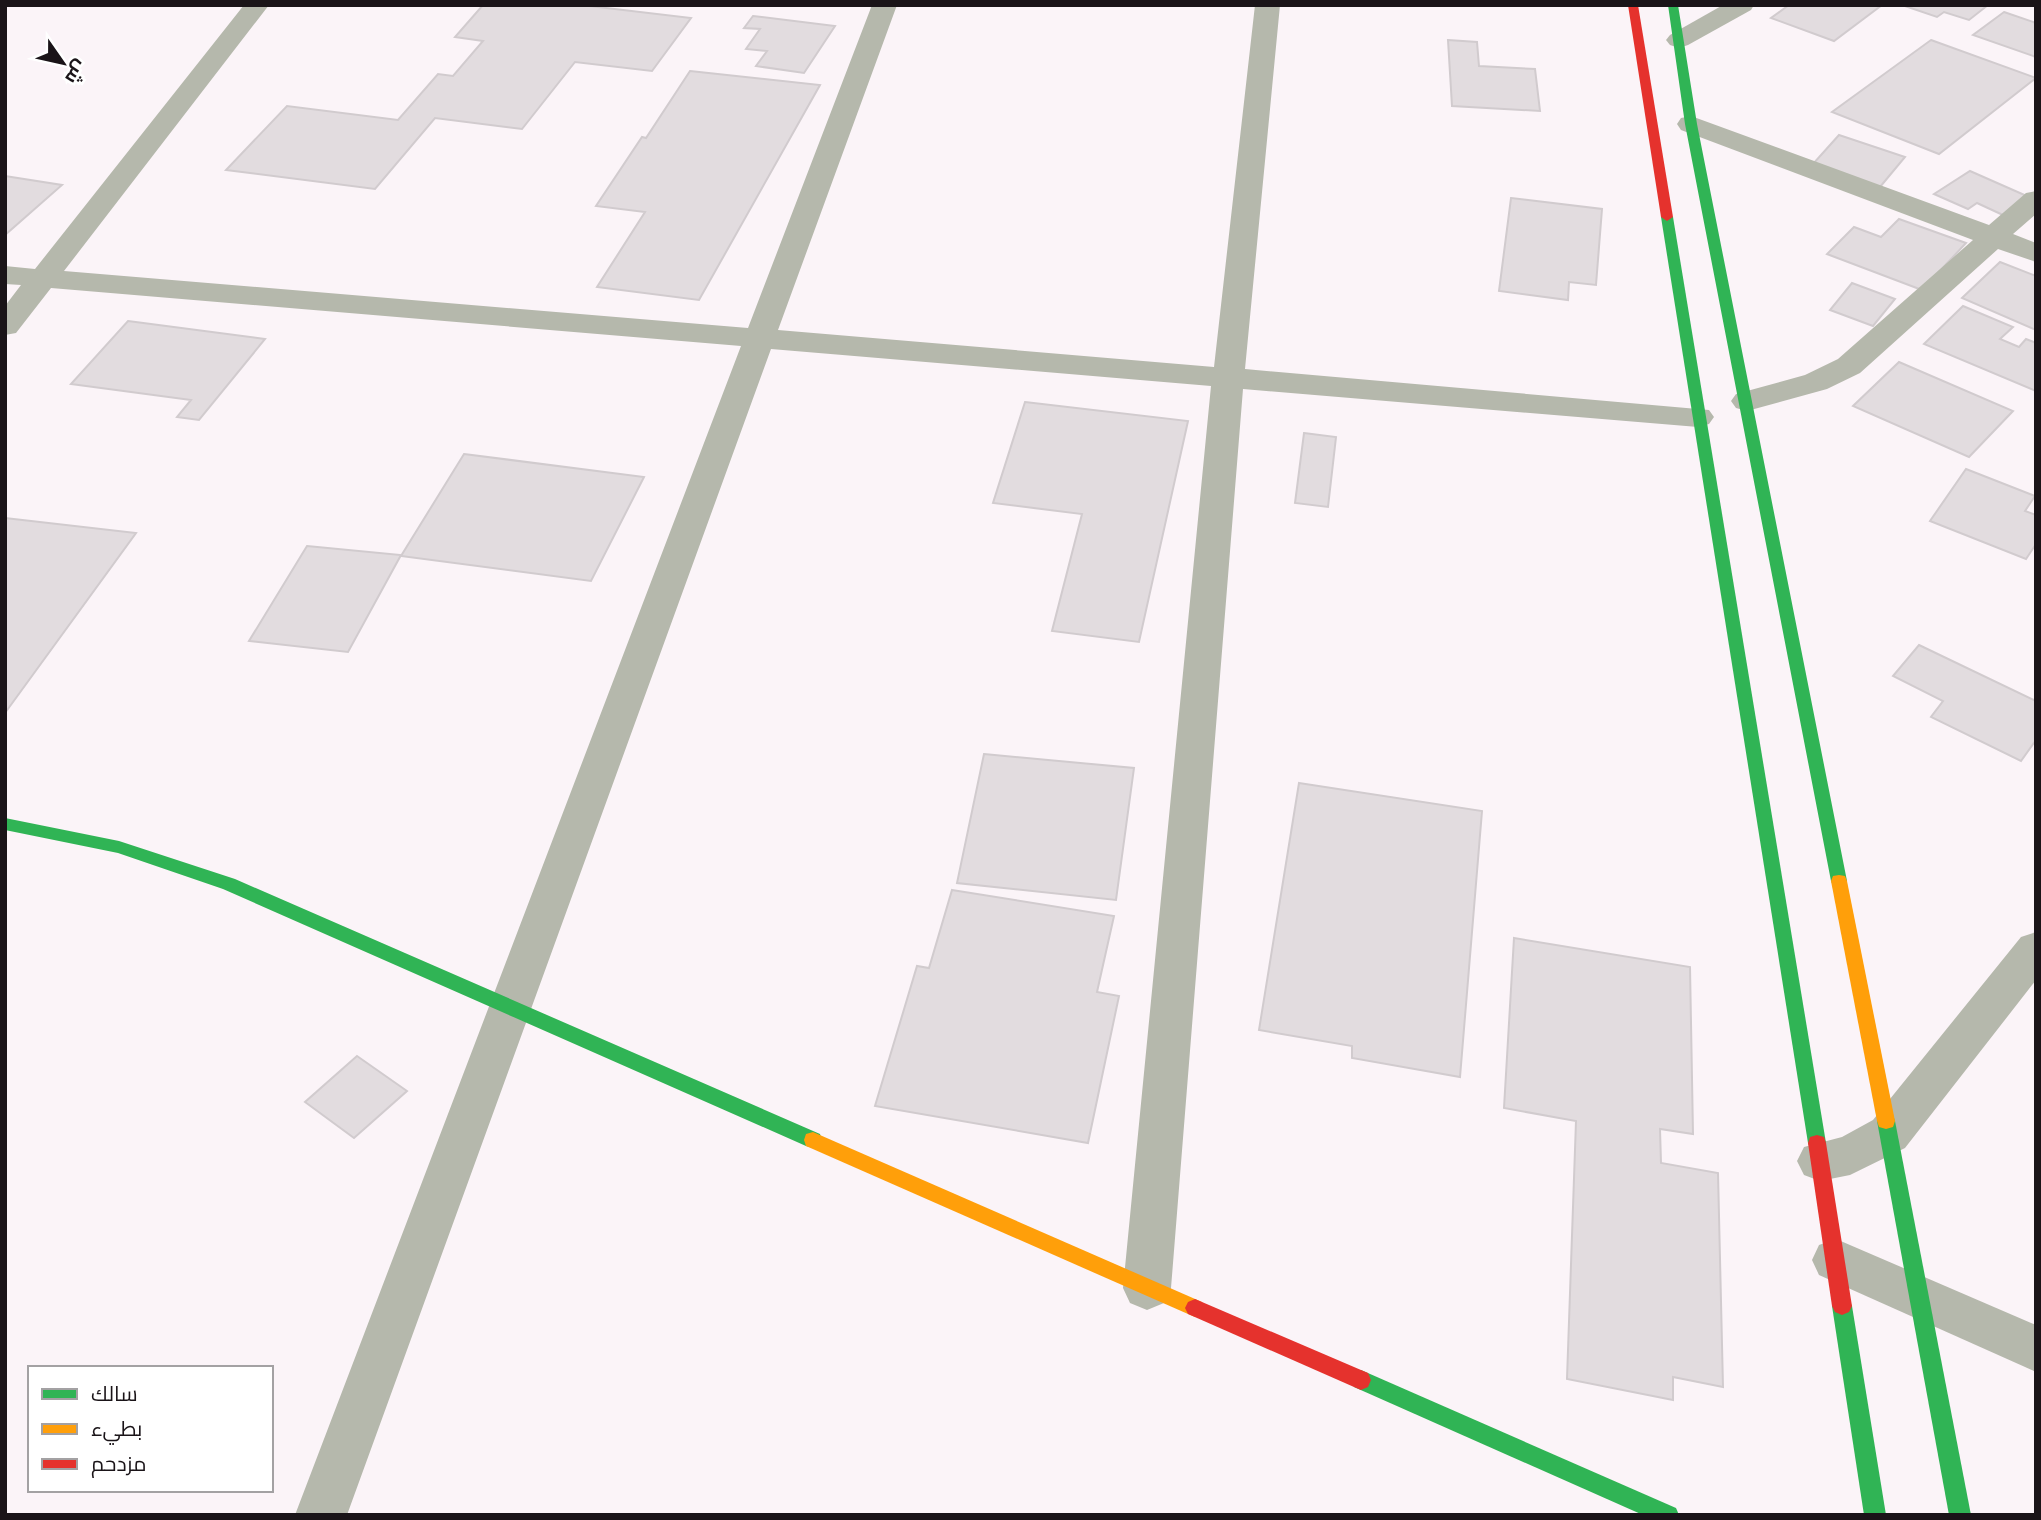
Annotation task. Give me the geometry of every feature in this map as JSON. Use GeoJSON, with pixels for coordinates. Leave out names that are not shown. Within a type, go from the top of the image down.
{"type":"FeatureCollection","features":[{"type":"Feature","properties":{"kind":"main road"},"geometry":{"type":"LineString","coordinates":[[1633,5],[1821,1161],[1875,1515]]}},
{"type":"Feature","properties":{"kind":"main road"},"geometry":{"type":"LineString","coordinates":[[1673,5],[1691,124],[1889,1134],[1960,1515]]}},
{"type":"Feature","properties":{"kind":"main road"},"geometry":{"type":"LineString","coordinates":[[5,824],[102,842],[168,860],[229,884],[1668,1515]]}},
{"type":"Feature","properties":{"kind":"street"},"geometry":{"type":"LineString","coordinates":[[5,326],[45,279],[257,5]]}},
{"type":"Feature","properties":{"kind":"street"},"geometry":{"type":"LineString","coordinates":[[321,1515],[508,1008],[886,5]]}},
{"type":"Feature","properties":{"kind":"street"},"geometry":{"type":"LineString","coordinates":[[1147,1288],[1228,379],[1268,5]]}},
{"type":"Feature","properties":{"kind":"street"},"geometry":{"type":"LineString","coordinates":[[1679,40],[1742,5]]}},
{"type":"Feature","properties":{"kind":"street"},"geometry":{"type":"LineString","coordinates":[[1691,124],[2036,253]]}},
{"type":"Feature","properties":{"kind":"street"},"geometry":{"type":"LineString","coordinates":[[1747,401],[1816,382],[1849,366],[2036,198]]}},
{"type":"Feature","properties":{"kind":"street"},"geometry":{"type":"LineString","coordinates":[[5,275],[1698,417]]}},
{"type":"Feature","properties":{"kind":"street"},"geometry":{"type":"LineString","coordinates":[[1821,1161],[1850,1155],[1889,1134],[2036,949]]}},
{"type":"Feature","properties":{"kind":"street"},"geometry":{"type":"LineString","coordinates":[[1836,1260],[2036,1349]]}},
{"type":"Feature","properties":{"kind":"building"},"geometry":{"type":"Polygon","coordinates":[[[483,5],[581,5],[691,18],[652,71],[575,62],[522,129],[435,118],[375,189],[226,170],[287,106],[398,120],[438,74],[453,76],[483,41],[455,37],[483,5]]]}},
{"type":"Feature","properties":{"kind":"building"},"geometry":{"type":"Polygon","coordinates":[[[1789,5],[1882,5],[1834,41],[1771,18],[1789,5]]]}},
{"type":"Feature","properties":{"kind":"building"},"geometry":{"type":"Polygon","coordinates":[[[1902,5],[1988,5],[1969,20],[1944,12],[1937,17],[1902,5]]]}},
{"type":"Feature","properties":{"kind":"building"},"geometry":{"type":"Polygon","coordinates":[[[2004,12],[2036,23],[2036,57],[1973,35],[2004,12]]]}},
{"type":"Feature","properties":{"kind":"building"},"geometry":{"type":"Polygon","coordinates":[[[753,16],[835,26],[804,73],[756,66],[767,51],[746,49],[760,29],[744,28],[753,16]]]}},
{"type":"Feature","properties":{"kind":"building"},"geometry":{"type":"Polygon","coordinates":[[[1448,40],[1477,42],[1479,66],[1535,69],[1540,111],[1452,106],[1448,40]]]}},
{"type":"Feature","properties":{"kind":"building"},"geometry":{"type":"Polygon","coordinates":[[[1931,40],[2036,78],[1939,154],[1832,112],[1931,40]]]}},
{"type":"Feature","properties":{"kind":"building"},"geometry":{"type":"Polygon","coordinates":[[[690,71],[820,85],[699,300],[597,287],[645,212],[596,206],[642,137],[646,138],[690,71]]]}},
{"type":"Feature","properties":{"kind":"building"},"geometry":{"type":"Polygon","coordinates":[[[1839,135],[1905,157],[1880,187],[1812,165],[1839,135]]]}},
{"type":"Feature","properties":{"kind":"building"},"geometry":{"type":"Polygon","coordinates":[[[1970,171],[2029,197],[2003,215],[1977,203],[1968,209],[1934,194],[1970,171]]]}},
{"type":"Feature","properties":{"kind":"building"},"geometry":{"type":"Polygon","coordinates":[[[5,176],[62,185],[5,235],[5,176]]]}},
{"type":"Feature","properties":{"kind":"building"},"geometry":{"type":"Polygon","coordinates":[[[1511,198],[1602,209],[1596,285],[1569,282],[1568,300],[1499,291],[1511,198]]]}},
{"type":"Feature","properties":{"kind":"building"},"geometry":{"type":"Polygon","coordinates":[[[1899,219],[1966,243],[1922,290],[1827,254],[1854,227],[1881,237],[1899,219]]]}},
{"type":"Feature","properties":{"kind":"building"},"geometry":{"type":"Polygon","coordinates":[[[2000,262],[2036,276],[2036,330],[1962,298],[2000,262]]]}},
{"type":"Feature","properties":{"kind":"building"},"geometry":{"type":"Polygon","coordinates":[[[1852,283],[1895,299],[1873,326],[1830,310],[1852,283]]]}},
{"type":"Feature","properties":{"kind":"building"},"geometry":{"type":"Polygon","coordinates":[[[1963,306],[2013,327],[2000,339],[2019,347],[2026,339],[2036,343],[2036,391],[1924,344],[1963,306]]]}},
{"type":"Feature","properties":{"kind":"building"},"geometry":{"type":"Polygon","coordinates":[[[128,321],[265,339],[199,420],[177,417],[191,400],[71,384],[128,321]]]}},
{"type":"Feature","properties":{"kind":"building"},"geometry":{"type":"Polygon","coordinates":[[[1899,362],[2013,411],[1969,457],[1853,406],[1899,362]]]}},
{"type":"Feature","properties":{"kind":"building"},"geometry":{"type":"Polygon","coordinates":[[[1025,402],[1188,421],[1139,642],[1052,631],[1082,514],[993,503],[1025,402]]]}},
{"type":"Feature","properties":{"kind":"building"},"geometry":{"type":"Polygon","coordinates":[[[1304,433],[1336,437],[1328,507],[1295,503],[1304,433]]]}},
{"type":"Feature","properties":{"kind":"building"},"geometry":{"type":"Polygon","coordinates":[[[464,454],[644,477],[591,581],[401,556],[464,454]]]}},
{"type":"Feature","properties":{"kind":"building"},"geometry":{"type":"Polygon","coordinates":[[[1966,469],[2035,496],[2025,511],[2036,515],[2036,544],[2026,559],[1930,521],[1966,469]]]}},
{"type":"Feature","properties":{"kind":"building"},"geometry":{"type":"Polygon","coordinates":[[[5,518],[136,533],[5,713],[5,518]]]}},
{"type":"Feature","properties":{"kind":"building"},"geometry":{"type":"Polygon","coordinates":[[[307,546],[401,555],[348,652],[249,641],[307,546]]]}},
{"type":"Feature","properties":{"kind":"building"},"geometry":{"type":"Polygon","coordinates":[[[1919,645],[2036,701],[2036,740],[2021,761],[1931,717],[1943,701],[1893,676],[1919,645]]]}},
{"type":"Feature","properties":{"kind":"building"},"geometry":{"type":"Polygon","coordinates":[[[984,754],[1134,768],[1116,900],[957,883],[984,754]]]}},
{"type":"Feature","properties":{"kind":"building"},"geometry":{"type":"Polygon","coordinates":[[[1299,783],[1482,811],[1460,1077],[1352,1058],[1352,1046],[1259,1030],[1299,783]]]}},
{"type":"Feature","properties":{"kind":"building"},"geometry":{"type":"Polygon","coordinates":[[[952,890],[1114,916],[1097,992],[1119,996],[1088,1143],[875,1106],[917,966],[929,968],[952,890]]]}},
{"type":"Feature","properties":{"kind":"building"},"geometry":{"type":"Polygon","coordinates":[[[1514,938],[1690,967],[1693,1134],[1660,1129],[1661,1163],[1718,1173],[1723,1387],[1673,1377],[1673,1400],[1567,1379],[1576,1121],[1504,1108],[1514,938]]]}},
{"type":"Feature","properties":{"kind":"building"},"geometry":{"type":"Polygon","coordinates":[[[357,1056],[407,1091],[354,1138],[305,1102],[357,1056]]]}},
{"type":"Feature","properties":{"kind":"traffic: fast"},"geometry":{"type":"LineString","coordinates":[[1673,5],[1691,124],[1839,881]]}},
{"type":"Feature","properties":{"kind":"traffic: fast"},"geometry":{"type":"LineString","coordinates":[[1667,217],[1817,1143]]}},
{"type":"Feature","properties":{"kind":"traffic: fast"},"geometry":{"type":"LineString","coordinates":[[5,824],[119,847],[229,884],[813,1140]]}},
{"type":"Feature","properties":{"kind":"traffic: fast"},"geometry":{"type":"LineString","coordinates":[[1886,1121],[1960,1515]]}},
{"type":"Feature","properties":{"kind":"traffic: fast"},"geometry":{"type":"LineString","coordinates":[[1842,1306],[1875,1515]]}},
{"type":"Feature","properties":{"kind":"traffic: fast"},"geometry":{"type":"LineString","coordinates":[[1361,1380],[1668,1515]]}},
{"type":"Feature","properties":{"kind":"traffic: slow"},"geometry":{"type":"LineString","coordinates":[[1839,881],[1886,1121]]}},
{"type":"Feature","properties":{"kind":"traffic: slow"},"geometry":{"type":"LineString","coordinates":[[813,1140],[1195,1308]]}},
{"type":"Feature","properties":{"kind":"traffic: jam"},"geometry":{"type":"LineString","coordinates":[[1633,5],[1667,217]]}},
{"type":"Feature","properties":{"kind":"traffic: jam"},"geometry":{"type":"LineString","coordinates":[[1817,1143],[1842,1306]]}},
{"type":"Feature","properties":{"kind":"traffic: jam"},"geometry":{"type":"LineString","coordinates":[[1195,1308],[1361,1380]]}}]}
